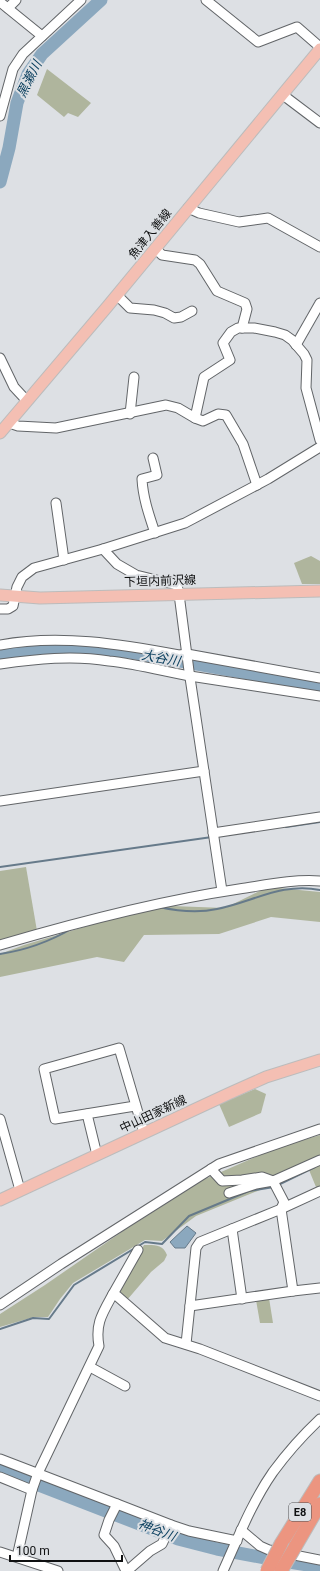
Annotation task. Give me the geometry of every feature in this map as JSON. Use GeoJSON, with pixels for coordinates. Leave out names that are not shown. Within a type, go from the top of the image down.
{"type":"FeatureCollection","features":[{"type":"Feature","properties":{"kind":"highway","name":"E8"},"geometry":{"type":"LineString","coordinates":[[267,1571],[281,1544],[320,1481]]}},
{"type":"Feature","properties":{"kind":"highway","name":"E8"},"geometry":{"type":"LineString","coordinates":[[281,1571],[320,1504]]}},
{"type":"Feature","properties":{"kind":"main road","name":"魚津入善線"},"geometry":{"type":"LineString","coordinates":[[0,433],[117,295],[283,95],[320,48]]}},
{"type":"Feature","properties":{"kind":"main road","name":"下垣内前沢線"},"geometry":{"type":"LineString","coordinates":[[0,595],[40,598],[320,591]]}},
{"type":"Feature","properties":{"kind":"main road","name":"中山田家新線"},"geometry":{"type":"LineString","coordinates":[[0,1200],[266,1078],[320,1060]]}},
{"type":"Feature","properties":{"kind":"street"},"geometry":{"type":"LineString","coordinates":[[8,8],[16,0]]}},
{"type":"Feature","properties":{"kind":"street"},"geometry":{"type":"LineString","coordinates":[[0,116],[13,69],[23,54],[81,0]]}},
{"type":"Feature","properties":{"kind":"street"},"geometry":{"type":"LineString","coordinates":[[206,0],[258,42],[297,27],[320,48]]}},
{"type":"Feature","properties":{"kind":"street"},"geometry":{"type":"LineString","coordinates":[[0,2],[42,36]]}},
{"type":"Feature","properties":{"kind":"street"},"geometry":{"type":"LineString","coordinates":[[283,95],[320,123]]}},
{"type":"Feature","properties":{"kind":"street"},"geometry":{"type":"LineString","coordinates":[[188,208],[198,213],[239,222],[268,218],[320,247]]}},
{"type":"Feature","properties":{"kind":"street"},"geometry":{"type":"LineString","coordinates":[[155,248],[162,254],[194,260],[200,264],[217,291],[245,303],[247,309],[242,328]]}},
{"type":"Feature","properties":{"kind":"street"},"geometry":{"type":"LineString","coordinates":[[117,295],[130,308],[154,310],[165,313],[174,318],[181,317],[192,311]]}},
{"type":"Feature","properties":{"kind":"street"},"geometry":{"type":"LineString","coordinates":[[296,345],[320,303]]}},
{"type":"Feature","properties":{"kind":"street"},"geometry":{"type":"LineString","coordinates":[[195,418],[204,377],[230,360],[222,343],[231,332],[238,328],[254,328],[285,335],[304,354],[307,360],[306,388],[320,440]]}},
{"type":"Feature","properties":{"kind":"street"},"geometry":{"type":"LineString","coordinates":[[0,358],[14,387],[27,401]]}},
{"type":"Feature","properties":{"kind":"street"},"geometry":{"type":"LineString","coordinates":[[130,414],[134,377]]}},
{"type":"Feature","properties":{"kind":"street"},"geometry":{"type":"LineString","coordinates":[[9,422],[18,426],[56,428],[166,406],[178,408],[202,421],[218,414],[226,415],[243,444],[258,485]]}},
{"type":"Feature","properties":{"kind":"street"},"geometry":{"type":"LineString","coordinates":[[0,609],[8,609],[13,606],[22,577],[34,568],[103,549],[185,523],[258,485],[320,447]]}},
{"type":"Feature","properties":{"kind":"street"},"geometry":{"type":"LineString","coordinates":[[153,458],[157,475],[142,479],[142,488],[155,533]]}},
{"type":"Feature","properties":{"kind":"street"},"geometry":{"type":"LineString","coordinates":[[56,503],[64,560]]}},
{"type":"Feature","properties":{"kind":"street"},"geometry":{"type":"LineString","coordinates":[[103,549],[117,564],[136,575],[176,585],[179,594],[189,673],[222,891]]}},
{"type":"Feature","properties":{"kind":"street"},"geometry":{"type":"LineString","coordinates":[[0,645],[17,642],[81,641],[112,644],[320,678]]}},
{"type":"Feature","properties":{"kind":"street"},"geometry":{"type":"LineString","coordinates":[[0,664],[27,660],[84,658],[109,660],[320,696]]}},
{"type":"Feature","properties":{"kind":"street"},"geometry":{"type":"LineString","coordinates":[[0,801],[204,772]]}},
{"type":"Feature","properties":{"kind":"street"},"geometry":{"type":"LineString","coordinates":[[213,833],[320,818]]}},
{"type":"Feature","properties":{"kind":"street"},"geometry":{"type":"LineString","coordinates":[[0,945],[58,928],[160,903],[222,891],[302,879],[320,880]]}},
{"type":"Feature","properties":{"kind":"street"},"geometry":{"type":"LineString","coordinates":[[135,1106],[55,1119],[44,1069],[119,1048],[144,1133]]}},
{"type":"Feature","properties":{"kind":"street"},"geometry":{"type":"LineString","coordinates":[[87,1114],[97,1155]]}},
{"type":"Feature","properties":{"kind":"street"},"geometry":{"type":"LineString","coordinates":[[0,1119],[20,1190]]}},
{"type":"Feature","properties":{"kind":"street"},"geometry":{"type":"LineString","coordinates":[[0,1305],[219,1164],[320,1129]]}},
{"type":"Feature","properties":{"kind":"street"},"geometry":{"type":"LineString","coordinates":[[229,1193],[256,1184],[274,1181],[320,1160]]}},
{"type":"Feature","properties":{"kind":"street"},"geometry":{"type":"LineString","coordinates":[[211,1169],[222,1181],[262,1177],[274,1181],[284,1202],[281,1209],[293,1291]]}},
{"type":"Feature","properties":{"kind":"street"},"geometry":{"type":"LineString","coordinates":[[186,1344],[196,1248],[200,1242],[281,1209],[320,1191]]}},
{"type":"Feature","properties":{"kind":"street"},"geometry":{"type":"LineString","coordinates":[[232,1229],[242,1299]]}},
{"type":"Feature","properties":{"kind":"street"},"geometry":{"type":"LineString","coordinates":[[18,1557],[32,1490],[38,1473],[99,1346],[97,1330],[100,1319],[138,1250]]}},
{"type":"Feature","properties":{"kind":"street"},"geometry":{"type":"LineString","coordinates":[[190,1306],[320,1288]]}},
{"type":"Feature","properties":{"kind":"street"},"geometry":{"type":"LineString","coordinates":[[113,1294],[165,1338],[186,1344],[320,1396]]}},
{"type":"Feature","properties":{"kind":"street"},"geometry":{"type":"LineString","coordinates":[[90,1367],[125,1386]]}},
{"type":"Feature","properties":{"kind":"street"},"geometry":{"type":"LineString","coordinates":[[223,1571],[241,1530],[273,1472],[302,1436],[320,1419]]}},
{"type":"Feature","properties":{"kind":"street"},"geometry":{"type":"LineString","coordinates":[[0,1459],[170,1526],[236,1542]]}},
{"type":"Feature","properties":{"kind":"street"},"geometry":{"type":"LineString","coordinates":[[0,1477],[32,1490]]}},
{"type":"Feature","properties":{"kind":"street"},"geometry":{"type":"LineString","coordinates":[[117,1504],[104,1535],[114,1546],[126,1571],[150,1551],[162,1544],[170,1526]]}},
{"type":"Feature","properties":{"kind":"street"},"geometry":{"type":"LineString","coordinates":[[241,1530],[260,1546],[269,1550],[320,1560]]}},
{"type":"Feature","properties":{"kind":"street"},"geometry":{"type":"LineString","coordinates":[[0,1552],[18,1557],[38,1568],[58,1571]]}},
{"type":"Feature","properties":{"kind":"green space"},"geometry":{"type":"Polygon","coordinates":[[[47,69],[91,103],[78,117],[68,113],[64,117],[37,95],[47,69]]]}},
{"type":"Feature","properties":{"kind":"green space"},"geometry":{"type":"Polygon","coordinates":[[[311,556],[320,561],[320,584],[302,584],[294,563],[311,556]]]}},
{"type":"Feature","properties":{"kind":"green space"},"geometry":{"type":"Polygon","coordinates":[[[26,867],[37,931],[0,943],[0,871],[26,867]]]}},
{"type":"Feature","properties":{"kind":"green space"},"geometry":{"type":"Polygon","coordinates":[[[268,887],[320,892],[320,922],[271,917],[219,934],[144,935],[124,962],[97,957],[0,977],[0,954],[24,945],[121,916],[172,906],[225,908],[268,887]]]}},
{"type":"Feature","properties":{"kind":"green space"},"geometry":{"type":"Polygon","coordinates":[[[255,1089],[266,1094],[261,1113],[229,1127],[219,1104],[255,1089]]]}},
{"type":"Feature","properties":{"kind":"green space"},"geometry":{"type":"Polygon","coordinates":[[[320,1135],[320,1186],[316,1187],[309,1170],[196,1216],[162,1241],[145,1240],[73,1283],[48,1317],[34,1317],[0,1327],[0,1314],[123,1231],[205,1179],[274,1149],[320,1135]]]}},
{"type":"Feature","properties":{"kind":"green space"},"geometry":{"type":"Polygon","coordinates":[[[144,1245],[155,1245],[161,1247],[167,1255],[164,1261],[151,1272],[127,1300],[117,1292],[144,1245]]]}},
{"type":"Feature","properties":{"kind":"green space"},"geometry":{"type":"Polygon","coordinates":[[[269,1298],[273,1323],[260,1323],[256,1300],[269,1298]]]}},
{"type":"Feature","properties":{"kind":"water"},"geometry":{"type":"Polygon","coordinates":[[[187,1226],[196,1233],[185,1248],[175,1248],[170,1242],[187,1226]]]}},
{"type":"Feature","properties":{"kind":"waterway","name":"黒瀬川"},"geometry":{"type":"LineString","coordinates":[[0,182],[9,148],[17,103],[28,74],[42,54],[101,0]]}},
{"type":"Feature","properties":{"kind":"waterway","name":"大谷川"},"geometry":{"type":"LineString","coordinates":[[0,656],[45,649],[91,648],[130,652],[320,686]]}},
{"type":"Feature","properties":{"kind":"waterway"},"geometry":{"type":"LineString","coordinates":[[286,827],[320,822]]}},
{"type":"Feature","properties":{"kind":"waterway"},"geometry":{"type":"LineString","coordinates":[[0,867],[212,837]]}},
{"type":"Feature","properties":{"kind":"waterway"},"geometry":{"type":"LineString","coordinates":[[159,907],[173,910],[203,911],[230,906],[280,891],[306,888],[320,890]]}},
{"type":"Feature","properties":{"kind":"waterway"},"geometry":{"type":"LineString","coordinates":[[0,954],[38,945],[73,928]]}},
{"type":"Feature","properties":{"kind":"waterway"},"geometry":{"type":"LineString","coordinates":[[278,1185],[315,1167]]}},
{"type":"Feature","properties":{"kind":"waterway"},"geometry":{"type":"LineString","coordinates":[[0,1329],[33,1318],[49,1319],[74,1285],[145,1242],[162,1244],[189,1216],[249,1191],[274,1187]]}},
{"type":"Feature","properties":{"kind":"waterway","name":"神谷川"},"geometry":{"type":"LineString","coordinates":[[0,1470],[178,1539],[217,1549],[320,1567]]}}]}
